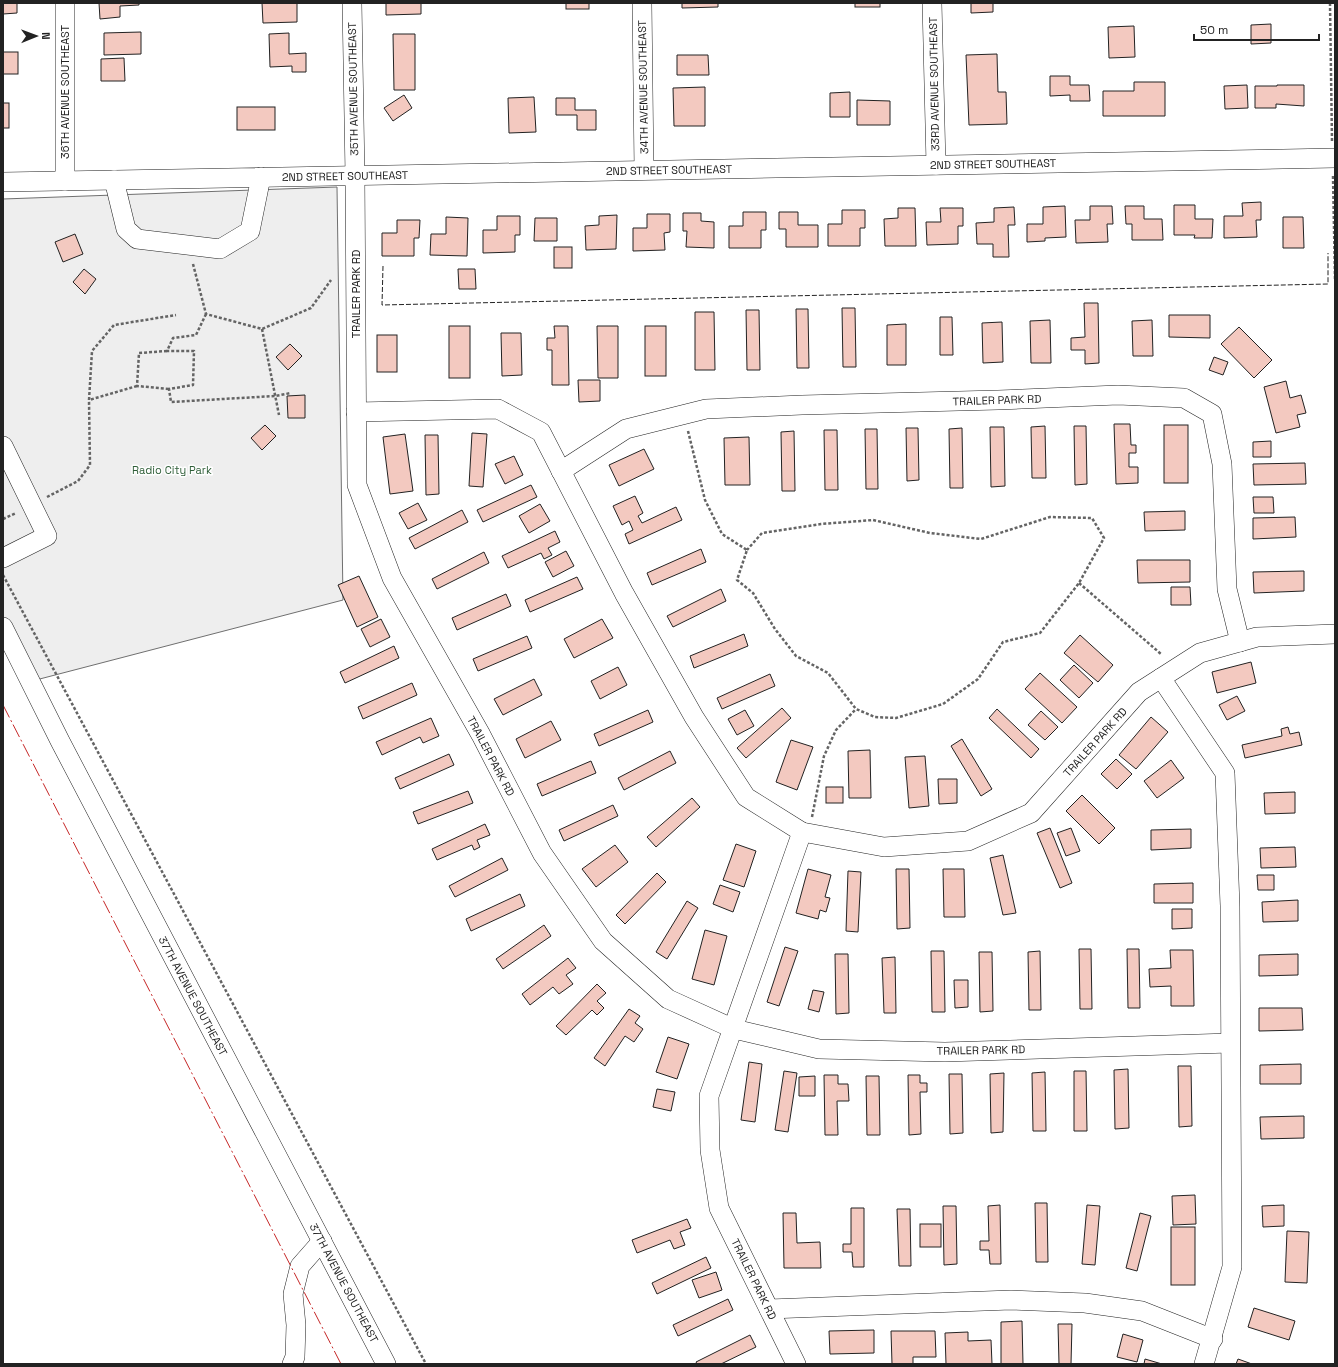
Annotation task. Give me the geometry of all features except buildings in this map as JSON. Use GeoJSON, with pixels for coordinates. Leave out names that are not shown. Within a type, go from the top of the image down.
{"type":"FeatureCollection","features":[{"type":"Feature","properties":{"kind":"street","name":"36TH AVENUE SOUTHEAST"},"geometry":{"type":"LineString","coordinates":[[65,3],[65,181]]}},
{"type":"Feature","properties":{"kind":"street","name":"35TH AVENUE SOUTHEAST"},"geometry":{"type":"LineString","coordinates":[[352,3],[355,176]]}},
{"type":"Feature","properties":{"kind":"street","name":"34TH AVENUE SOUTHEAST"},"geometry":{"type":"LineString","coordinates":[[642,3],[644,170]]}},
{"type":"Feature","properties":{"kind":"street","name":"33RD AVENUE SOUTHEAST"},"geometry":{"type":"LineString","coordinates":[[932,3],[936,165]]}},
{"type":"Feature","properties":{"kind":"street","name":"2ND STREET SOUTHEAST"},"geometry":{"type":"LineString","coordinates":[[3,182],[1335,158]]}},
{"type":"Feature","properties":{"kind":"street","name":"TRAILER PARK RD"},"geometry":{"type":"LineString","coordinates":[[355,176],[357,485],[392,578],[481,735],[542,853],[603,941],[668,999],[734,1029],[819,1049],[945,1052],[1230,1043]]}},
{"type":"Feature","properties":{"kind":"street"},"geometry":{"type":"LineString","coordinates":[[114,180],[126,229],[137,239],[220,249],[250,231],[261,177]]}},
{"type":"Feature","properties":{"kind":"street","name":"TRAILER PARK RD"},"geometry":{"type":"LineString","coordinates":[[561,471],[626,430],[706,409],[1118,395],[1184,398],[1212,414],[1222,464],[1227,589],[1240,642]]}},
{"type":"Feature","properties":{"kind":"street","name":"TRAILER PARK RD"},"geometry":{"type":"LineString","coordinates":[[356,412],[498,409],[540,432],[694,717],[746,797],[807,826],[884,847],[968,841],[1031,813],[1139,692],[1200,653],[1257,637],[1335,634]]}},
{"type":"Feature","properties":{"kind":"street"},"geometry":{"type":"LineString","coordinates":[[3,446],[47,536],[3,558]]}},
{"type":"Feature","properties":{"kind":"street","name":"37TH AVENUE SOUTHEAST"},"geometry":{"type":"LineString","coordinates":[[3,627],[60,741],[386,1364]]}},
{"type":"Feature","properties":{"kind":"street"},"geometry":{"type":"LineString","coordinates":[[1161,678],[1225,772],[1230,906],[1232,1268],[1204,1364]]}},
{"type":"Feature","properties":{"kind":"street","name":"TRAILER PARK RD"},"geometry":{"type":"LineString","coordinates":[[796,1364],[719,1208],[710,1150],[709,1096],[807,826]]}},
{"type":"Feature","properties":{"kind":"street"},"geometry":{"type":"LineString","coordinates":[[292,1364],[295,1357],[293,1294],[300,1266],[322,1241]]}},
{"type":"Feature","properties":{"kind":"street"},"geometry":{"type":"LineString","coordinates":[[769,1309],[1011,1300],[1085,1302],[1142,1311],[1212,1339]]}},
{"type":"Feature","properties":{"kind":"path"},"geometry":{"type":"LineString","coordinates":[[167,351],[173,338],[196,335],[206,314],[193,261],[194,246]]}},
{"type":"Feature","properties":{"kind":"path"},"geometry":{"type":"LineString","coordinates":[[206,314],[262,329],[311,308],[331,280]]}},
{"type":"Feature","properties":{"kind":"path"},"geometry":{"type":"LineString","coordinates":[[3,519],[78,481],[90,465],[89,400],[92,351],[114,325],[176,315]]}},
{"type":"Feature","properties":{"kind":"path"},"geometry":{"type":"LineString","coordinates":[[262,329],[279,415]]}},
{"type":"Feature","properties":{"kind":"path"},"geometry":{"type":"LineString","coordinates":[[89,400],[137,386],[168,389],[193,385],[194,351],[139,353],[137,386]]}},
{"type":"Feature","properties":{"kind":"path"},"geometry":{"type":"LineString","coordinates":[[168,389],[171,402],[275,396],[291,393]]}},
{"type":"Feature","properties":{"kind":"path"},"geometry":{"type":"LineString","coordinates":[[688,430],[705,500],[722,534],[747,550]]}},
{"type":"Feature","properties":{"kind":"path"},"geometry":{"type":"LineString","coordinates":[[1050,517],[1092,518],[1104,538],[1079,583],[1040,633],[1002,642],[978,679],[943,704],[896,718],[875,717],[856,709],[828,673],[796,656],[775,629],[753,594],[737,580],[747,550],[762,533],[821,524],[873,520],[930,533],[981,539],[1050,517]]}},
{"type":"Feature","properties":{"kind":"path"},"geometry":{"type":"LineString","coordinates":[[3,574],[426,1364]]}},
{"type":"Feature","properties":{"kind":"path"},"geometry":{"type":"LineString","coordinates":[[1079,583],[1161,654]]}},
{"type":"Feature","properties":{"kind":"path"},"geometry":{"type":"LineString","coordinates":[[807,826],[824,756],[836,730],[856,709]]}},
{"type":"Feature","properties":{"kind":"green space","name":"Radio City Park"},"geometry":{"type":"Polygon","coordinates":[[[337,187],[343,600],[32,681],[3,628],[3,199],[337,187]]]}},
{"type":"Feature","properties":{"kind":"fence"},"geometry":{"type":"LineString","coordinates":[[383,266],[382,305],[1328,284],[1328,253]]}},
{"type":"Feature","properties":{"kind":"power"},"geometry":{"type":"LineString","coordinates":[[3,705],[341,1364]]}}]}
